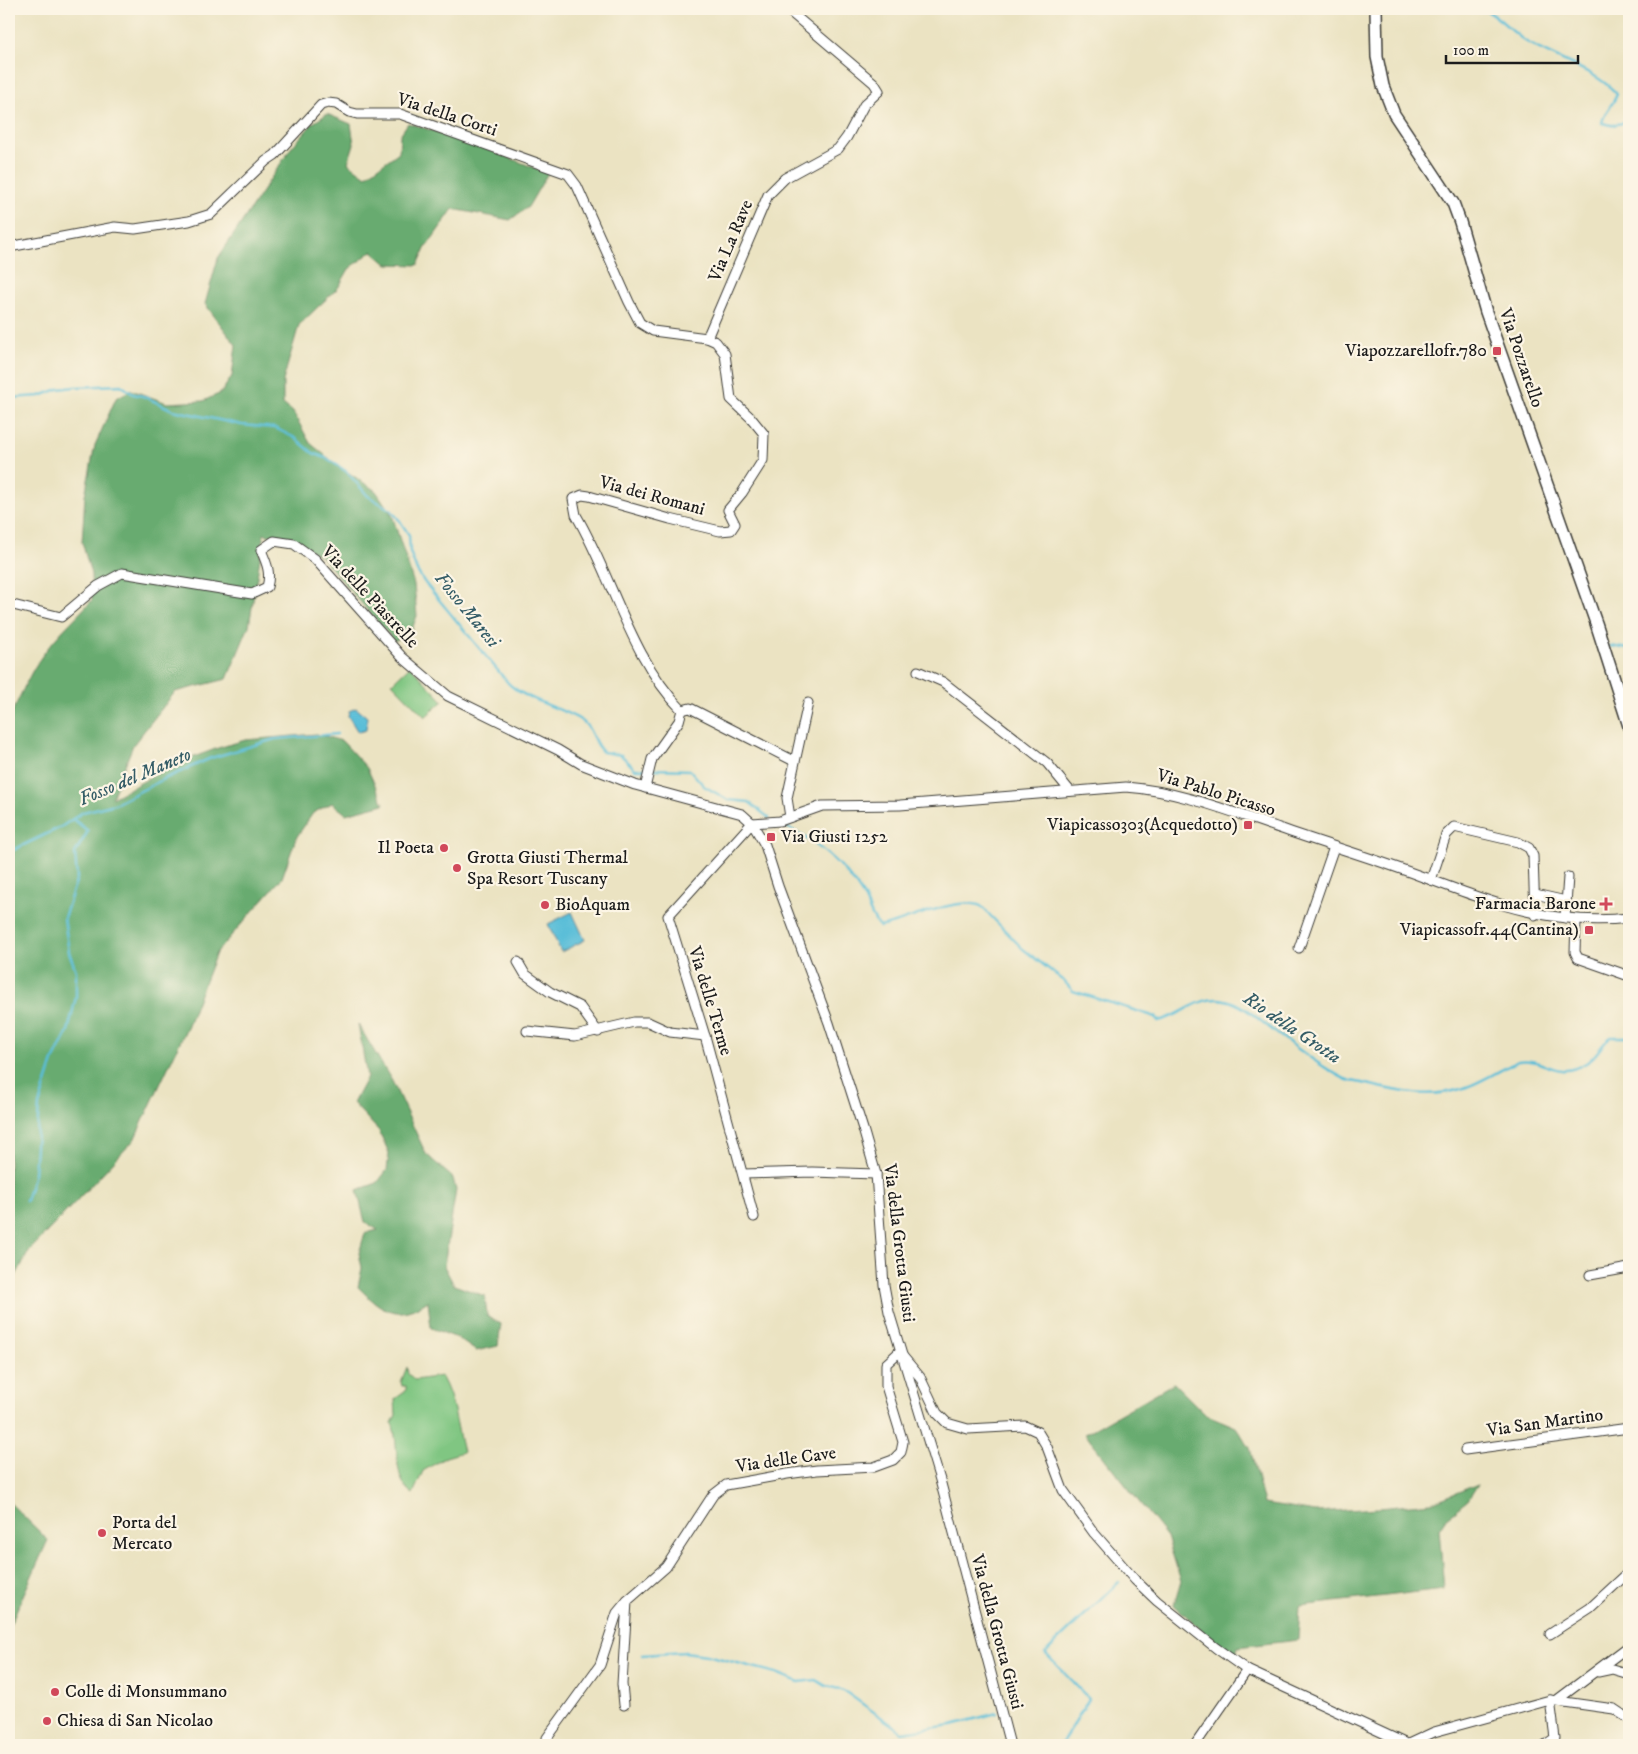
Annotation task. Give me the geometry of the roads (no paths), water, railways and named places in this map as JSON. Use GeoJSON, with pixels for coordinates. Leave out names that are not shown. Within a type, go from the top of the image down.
{"type":"FeatureCollection","features":[{"type":"Feature","properties":{"kind":"street","name":"Via La Rave"},"geometry":{"type":"LineString","coordinates":[[707,338],[768,195],[785,178],[838,149],[847,137],[864,104],[879,91],[874,83],[787,9]]}},
{"type":"Feature","properties":{"kind":"street","name":"Via Pozzarello"},"geometry":{"type":"LineString","coordinates":[[1376,9],[1377,57],[1383,86],[1394,114],[1453,203],[1486,312],[1596,623],[1629,726]]}},
{"type":"Feature","properties":{"kind":"street","name":"Via della Corti"},"geometry":{"type":"LineString","coordinates":[[9,247],[115,227],[135,229],[189,221],[211,214],[266,161],[275,155],[321,105],[328,103],[336,104],[349,112],[357,114],[400,114],[568,174],[577,186],[628,302],[643,326],[653,331],[707,338]]}},
{"type":"Feature","properties":{"kind":"street","name":"Via dei Romani"},"geometry":{"type":"LineString","coordinates":[[682,710],[672,699],[637,644],[572,504],[576,496],[589,496],[720,531],[728,531],[734,528],[734,519],[728,510],[742,493],[763,460],[764,434],[751,418],[731,399],[725,354],[716,342],[707,338]]}},
{"type":"Feature","properties":{"kind":"street","name":"Via delle Piastrelle"},"geometry":{"type":"LineString","coordinates":[[9,604],[61,617],[98,586],[122,573],[252,594],[267,587],[270,577],[268,565],[261,550],[274,541],[294,544],[314,559],[402,657],[448,696],[558,750],[581,764],[627,782]]}},
{"type":"Feature","properties":{"kind":"street"},"geometry":{"type":"LineString","coordinates":[[918,671],[943,682],[1047,763],[1070,791]]}},
{"type":"Feature","properties":{"kind":"street"},"geometry":{"type":"LineString","coordinates":[[790,817],[788,798],[794,761],[808,703]]}},
{"type":"Feature","properties":{"kind":"street"},"geometry":{"type":"LineString","coordinates":[[645,788],[652,759],[679,721],[682,710],[690,708],[794,761]]}},
{"type":"Feature","properties":{"kind":"street","name":"Via della Grotta Giusti"},"geometry":{"type":"LineString","coordinates":[[627,782],[742,814],[752,824],[765,844],[829,1023],[876,1174],[884,1285],[899,1352],[940,1480],[1010,1745]]}},
{"type":"Feature","properties":{"kind":"street","name":"Via Pablo Picasso"},"geometry":{"type":"LineString","coordinates":[[752,824],[780,821],[822,806],[900,805],[1126,787],[1168,792],[1506,907],[1535,915],[1576,920],[1629,918]]}},
{"type":"Feature","properties":{"kind":"street","name":"Via delle Terme"},"geometry":{"type":"LineString","coordinates":[[752,824],[668,916],[705,1036],[754,1217]]}},
{"type":"Feature","properties":{"kind":"street"},"geometry":{"type":"LineString","coordinates":[[1431,880],[1446,835],[1452,829],[1458,827],[1518,842],[1529,848],[1534,862],[1535,915]]}},
{"type":"Feature","properties":{"kind":"street"},"geometry":{"type":"LineString","coordinates":[[1299,948],[1334,847]]}},
{"type":"Feature","properties":{"kind":"street"},"geometry":{"type":"LineString","coordinates":[[1565,918],[1568,877]]}},
{"type":"Feature","properties":{"kind":"street"},"geometry":{"type":"LineString","coordinates":[[1535,894],[1566,901]]}},
{"type":"Feature","properties":{"kind":"street"},"geometry":{"type":"LineString","coordinates":[[1576,920],[1576,952],[1578,958],[1629,976]]}},
{"type":"Feature","properties":{"kind":"street"},"geometry":{"type":"LineString","coordinates":[[518,962],[525,974],[550,992],[580,1007],[598,1032]]}},
{"type":"Feature","properties":{"kind":"street"},"geometry":{"type":"LineString","coordinates":[[527,1031],[575,1036],[634,1022],[648,1022],[670,1032],[705,1036]]}},
{"type":"Feature","properties":{"kind":"street"},"geometry":{"type":"LineString","coordinates":[[743,1174],[812,1172],[876,1174]]}},
{"type":"Feature","properties":{"kind":"street"},"geometry":{"type":"LineString","coordinates":[[1590,1275],[1629,1268]]}},
{"type":"Feature","properties":{"kind":"street"},"geometry":{"type":"LineString","coordinates":[[899,1352],[920,1377],[937,1413],[947,1423],[968,1430],[1025,1426],[1038,1432],[1047,1447],[1063,1490],[1112,1555],[1157,1601],[1247,1670],[1408,1745],[1434,1732],[1554,1700],[1593,1674],[1629,1646]]}},
{"type":"Feature","properties":{"kind":"street","name":"Via delle Cave"},"geometry":{"type":"LineString","coordinates":[[547,1738],[592,1679],[600,1665],[618,1614],[627,1601],[666,1567],[713,1495],[726,1485],[817,1470],[874,1467],[894,1460],[901,1452],[903,1442],[886,1386],[885,1370],[889,1359],[899,1352]]}},
{"type":"Feature","properties":{"kind":"street","name":"Via San Martino"},"geometry":{"type":"LineString","coordinates":[[1465,1450],[1629,1428]]}},
{"type":"Feature","properties":{"kind":"street"},"geometry":{"type":"LineString","coordinates":[[1550,1634],[1590,1608],[1629,1572]]}},
{"type":"Feature","properties":{"kind":"street"},"geometry":{"type":"LineString","coordinates":[[624,1705],[622,1676],[627,1601]]}},
{"type":"Feature","properties":{"kind":"street"},"geometry":{"type":"LineString","coordinates":[[1195,1745],[1247,1670]]}},
{"type":"Feature","properties":{"kind":"street"},"geometry":{"type":"LineString","coordinates":[[1593,1674],[1612,1670],[1629,1674]]}},
{"type":"Feature","properties":{"kind":"street"},"geometry":{"type":"LineString","coordinates":[[1554,1700],[1614,1709],[1629,1718]]}},
{"type":"Feature","properties":{"kind":"street"},"geometry":{"type":"LineString","coordinates":[[1545,1745],[1555,1738],[1554,1700]]}},
{"type":"Feature","properties":{"kind":"water"},"geometry":{"type":"Polygon","coordinates":[[[356,708],[367,717],[366,730],[358,732],[348,716],[349,711],[356,708]]]}},
{"type":"Feature","properties":{"kind":"water"},"geometry":{"type":"Polygon","coordinates":[[[572,912],[585,940],[561,952],[548,924],[572,912]]]}},
{"type":"Feature","properties":{"kind":"waterway"},"geometry":{"type":"LineString","coordinates":[[1483,9],[1495,16],[1525,41],[1597,77],[1617,94],[1602,123],[1611,125],[1629,122]]}},
{"type":"Feature","properties":{"kind":"waterway","name":"Fosso Maresi"},"geometry":{"type":"LineString","coordinates":[[9,398],[40,396],[58,389],[74,387],[121,385],[133,394],[143,396],[173,410],[242,425],[275,428],[295,438],[313,453],[328,459],[347,472],[368,496],[391,510],[409,535],[410,552],[417,571],[425,583],[509,684],[535,700],[564,711],[582,721],[588,727],[597,745],[603,752],[621,755],[635,769],[647,769]]}},
{"type":"Feature","properties":{"kind":"waterway"},"geometry":{"type":"LineString","coordinates":[[1610,646],[1629,649]]}},
{"type":"Feature","properties":{"kind":"waterway","name":"Fosso del Maneto"},"geometry":{"type":"LineString","coordinates":[[9,852],[61,827],[83,812],[115,804],[211,758],[275,739],[337,734]]}},
{"type":"Feature","properties":{"kind":"waterway","name":"Fosso Maresi"},"geometry":{"type":"LineString","coordinates":[[652,769],[690,770],[704,786],[728,800],[749,802],[769,818]]}},
{"type":"Feature","properties":{"kind":"waterway","name":"Fosso del Maneto"},"geometry":{"type":"LineString","coordinates":[[26,1201],[34,1174],[39,1105],[53,1061],[68,1031],[76,997],[76,971],[69,952],[64,918],[77,878],[75,853],[88,831],[73,819]]}},
{"type":"Feature","properties":{"kind":"waterway","name":"Rio della Grotta"},"geometry":{"type":"LineString","coordinates":[[781,824],[816,845],[846,872],[862,894],[874,920],[880,927],[946,906],[959,904],[981,906],[1023,949],[1063,980],[1073,991],[1156,1017],[1158,1021],[1207,1000],[1216,999],[1232,1002],[1247,1010],[1273,1031],[1336,1075],[1350,1081],[1391,1090],[1427,1094],[1440,1093],[1478,1083],[1518,1061],[1536,1062],[1558,1070],[1575,1068],[1590,1060],[1611,1037],[1629,1037]]}},
{"type":"Feature","properties":{"kind":"waterway"},"geometry":{"type":"LineString","coordinates":[[1061,1745],[1089,1699],[1045,1653],[1119,1582]]}},
{"type":"Feature","properties":{"kind":"waterway"},"geometry":{"type":"LineString","coordinates":[[642,1655],[685,1652],[707,1655],[776,1673],[799,1682],[816,1680],[826,1686],[847,1693],[902,1732],[952,1725],[997,1713]]}},
{"type":"Feature","properties":{"kind":"place","name":"Viapozzarellofr.780"},"geometry":{"type":"Point","coordinates":[1497,351]}},
{"type":"Feature","properties":{"kind":"place","name":"Viapicasso303(Acquedotto)"},"geometry":{"type":"Point","coordinates":[1248,825]}},
{"type":"Feature","properties":{"kind":"place","name":"Via Giusti 1252"},"geometry":{"type":"Point","coordinates":[771,837]}},
{"type":"Feature","properties":{"kind":"place","name":"Il Poeta"},"geometry":{"type":"Point","coordinates":[444,848]}},
{"type":"Feature","properties":{"kind":"place","name":"Grotta Giusti Thermal Spa Resort Tuscany"},"geometry":{"type":"Point","coordinates":[457,868]}},
{"type":"Feature","properties":{"kind":"place","name":"Farmacia Barone"},"geometry":{"type":"Point","coordinates":[1606,904]}},
{"type":"Feature","properties":{"kind":"place","name":"BioAquam"},"geometry":{"type":"Point","coordinates":[545,905]}},
{"type":"Feature","properties":{"kind":"place","name":"Viapicassofr.44(Cantina)"},"geometry":{"type":"Point","coordinates":[1589,930]}},
{"type":"Feature","properties":{"kind":"place","name":"Porta del Mercato"},"geometry":{"type":"Point","coordinates":[102,1533]}},
{"type":"Feature","properties":{"kind":"place","name":"Colle di Monsummano"},"geometry":{"type":"Point","coordinates":[55,1692]}},
{"type":"Feature","properties":{"kind":"place","name":"Chiesa di San Nicolao"},"geometry":{"type":"Point","coordinates":[47,1721]}}]}
